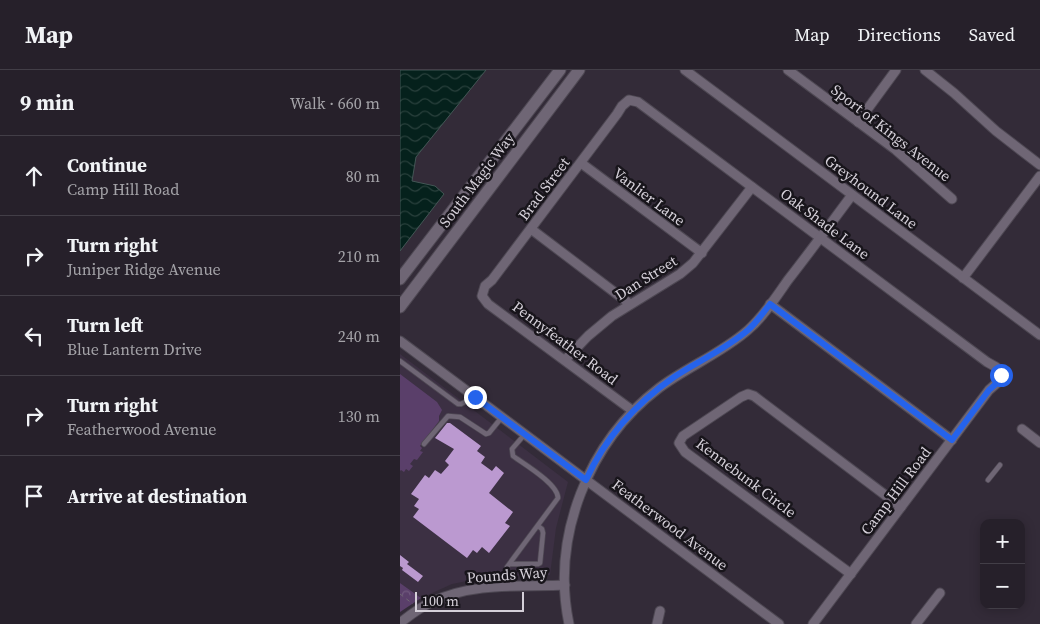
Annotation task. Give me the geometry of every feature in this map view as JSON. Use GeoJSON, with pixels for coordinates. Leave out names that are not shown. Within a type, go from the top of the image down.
{"type":"FeatureCollection","features":[{"type":"Feature","properties":{"kind":"street","name":"South Magic Way"},"geometry":{"type":"LineString","coordinates":[[400,279],[560,70]]}},
{"type":"Feature","properties":{"kind":"street","name":"South Magic Way"},"geometry":{"type":"LineString","coordinates":[[400,307],[579,70]]}},
{"type":"Feature","properties":{"kind":"street","name":"Greyhound Lane"},"geometry":{"type":"LineString","coordinates":[[685,70],[1040,335]]}},
{"type":"Feature","properties":{"kind":"street","name":"Sport of Kings Avenue"},"geometry":{"type":"LineString","coordinates":[[789,70],[896,150],[952,199]]}},
{"type":"Feature","properties":{"kind":"street"},"geometry":{"type":"LineString","coordinates":[[858,122],[896,70]]}},
{"type":"Feature","properties":{"kind":"street"},"geometry":{"type":"LineString","coordinates":[[925,70],[996,131],[1040,165]]}},
{"type":"Feature","properties":{"kind":"street","name":"Brad Street"},"geometry":{"type":"LineString","coordinates":[[482,296],[485,286],[492,280],[622,106],[629,100]]}},
{"type":"Feature","properties":{"kind":"street","name":"Oak Shade Lane"},"geometry":{"type":"LineString","coordinates":[[629,100],[638,102],[996,367],[1001,375]]}},
{"type":"Feature","properties":{"kind":"street","name":"Vanlier Lane"},"geometry":{"type":"LineString","coordinates":[[581,163],[702,253]]}},
{"type":"Feature","properties":{"kind":"street"},"geometry":{"type":"LineString","coordinates":[[963,278],[1040,176]]}},
{"type":"Feature","properties":{"kind":"street","name":"Dan Street"},"geometry":{"type":"LineString","coordinates":[[566,360],[588,336],[612,316],[686,270],[702,253],[752,187]]}},
{"type":"Feature","properties":{"kind":"street"},"geometry":{"type":"LineString","coordinates":[[569,624],[565,586],[566,548],[573,514],[586,480],[601,452],[619,427],[645,400],[670,380],[748,330],[770,304],[852,195]]}},
{"type":"Feature","properties":{"kind":"street"},"geometry":{"type":"LineString","coordinates":[[530,229],[630,304]]}},
{"type":"Feature","properties":{"kind":"street","name":"Pennyfeather Road"},"geometry":{"type":"LineString","coordinates":[[482,296],[488,304],[633,411]]}},
{"type":"Feature","properties":{"kind":"street"},"geometry":{"type":"LineString","coordinates":[[770,304],[952,440]]}},
{"type":"Feature","properties":{"kind":"street","name":"Featherwood Avenue"},"geometry":{"type":"LineString","coordinates":[[400,344],[525,434],[778,624]]}},
{"type":"Feature","properties":{"kind":"street","name":"Camp Hill Road"},"geometry":{"type":"LineString","coordinates":[[813,624],[989,390],[997,383],[1001,375]]}},
{"type":"Feature","properties":{"kind":"street","name":"Kennebunk Circle"},"geometry":{"type":"LineString","coordinates":[[851,574],[685,452],[679,444],[683,436],[748,394],[754,396],[901,507]]}},
{"type":"Feature","properties":{"kind":"street"},"geometry":{"type":"LineString","coordinates":[[1022,429],[1040,443]]}},
{"type":"Feature","properties":{"kind":"street","name":"Pounds Way"},"geometry":{"type":"LineString","coordinates":[[400,623],[432,602],[456,593],[482,588],[565,586]]}},
{"type":"Feature","properties":{"kind":"street"},"geometry":{"type":"LineString","coordinates":[[918,623],[940,593]]}},
{"type":"Feature","properties":{"kind":"street"},"geometry":{"type":"LineString","coordinates":[[657,624],[660,611]]}},
{"type":"Feature","properties":{"kind":"lane"},"geometry":{"type":"LineString","coordinates":[[400,361],[458,404],[475,397]]}},
{"type":"Feature","properties":{"kind":"lane"},"geometry":{"type":"LineString","coordinates":[[424,444],[448,416],[460,417],[486,434],[502,417]]}},
{"type":"Feature","properties":{"kind":"lane"},"geometry":{"type":"LineString","coordinates":[[508,587],[507,571],[510,564],[556,502],[558,494],[552,486],[513,456],[512,450],[525,434]]}},
{"type":"Feature","properties":{"kind":"lane"},"geometry":{"type":"LineString","coordinates":[[988,480],[1000,466]]}},
{"type":"Feature","properties":{"kind":"lane"},"geometry":{"type":"LineString","coordinates":[[510,564],[540,563],[542,529],[538,526]]}},
{"type":"Feature","properties":{"kind":"path"},"geometry":{"type":"LineString","coordinates":[[400,594],[414,604]]}},
{"type":"Feature","properties":{"kind":"shaded area"},"geometry":{"type":"Polygon","coordinates":[[[400,354],[568,482],[556,528],[550,575],[493,576],[452,584],[421,598],[400,583],[400,354]]]}},
{"type":"Feature","properties":{"kind":"green space"},"geometry":{"type":"Polygon","coordinates":[[[400,374],[437,402],[442,410],[439,421],[420,446],[422,448],[420,451],[423,452],[417,460],[414,459],[410,464],[413,466],[409,471],[406,469],[404,472],[400,471],[400,374]]]}},
{"type":"Feature","properties":{"kind":"green space"},"geometry":{"type":"Polygon","coordinates":[[[400,583],[421,598],[400,612],[400,583]]]}},
{"type":"Feature","properties":{"kind":"water"},"geometry":{"type":"Polygon","coordinates":[[[400,70],[486,70],[416,157],[412,181],[435,186],[444,194],[400,251],[400,70]]]}},
{"type":"Feature","properties":{"kind":"building"},"geometry":{"type":"Polygon","coordinates":[[[447,423],[450,423],[481,446],[477,451],[485,457],[481,463],[492,471],[496,466],[504,473],[489,493],[513,512],[505,523],[510,526],[489,553],[482,547],[477,553],[473,550],[467,558],[413,517],[419,509],[414,506],[419,499],[411,494],[425,475],[429,478],[435,470],[441,474],[449,465],[445,461],[454,449],[435,438],[447,423]]]}},
{"type":"Feature","properties":{"kind":"building"},"geometry":{"type":"Polygon","coordinates":[[[400,555],[409,562],[407,564],[423,576],[418,582],[402,570],[400,555]]]}},
{"type":"Feature","properties":{"kind":"route"},"geometry":{"type":"LineString","coordinates":[[475,397],[586,480],[610,439],[645,400],[675,377],[738,338],[759,319],[770,304],[952,440],[989,390],[997,383],[1001,375]]}}]}
